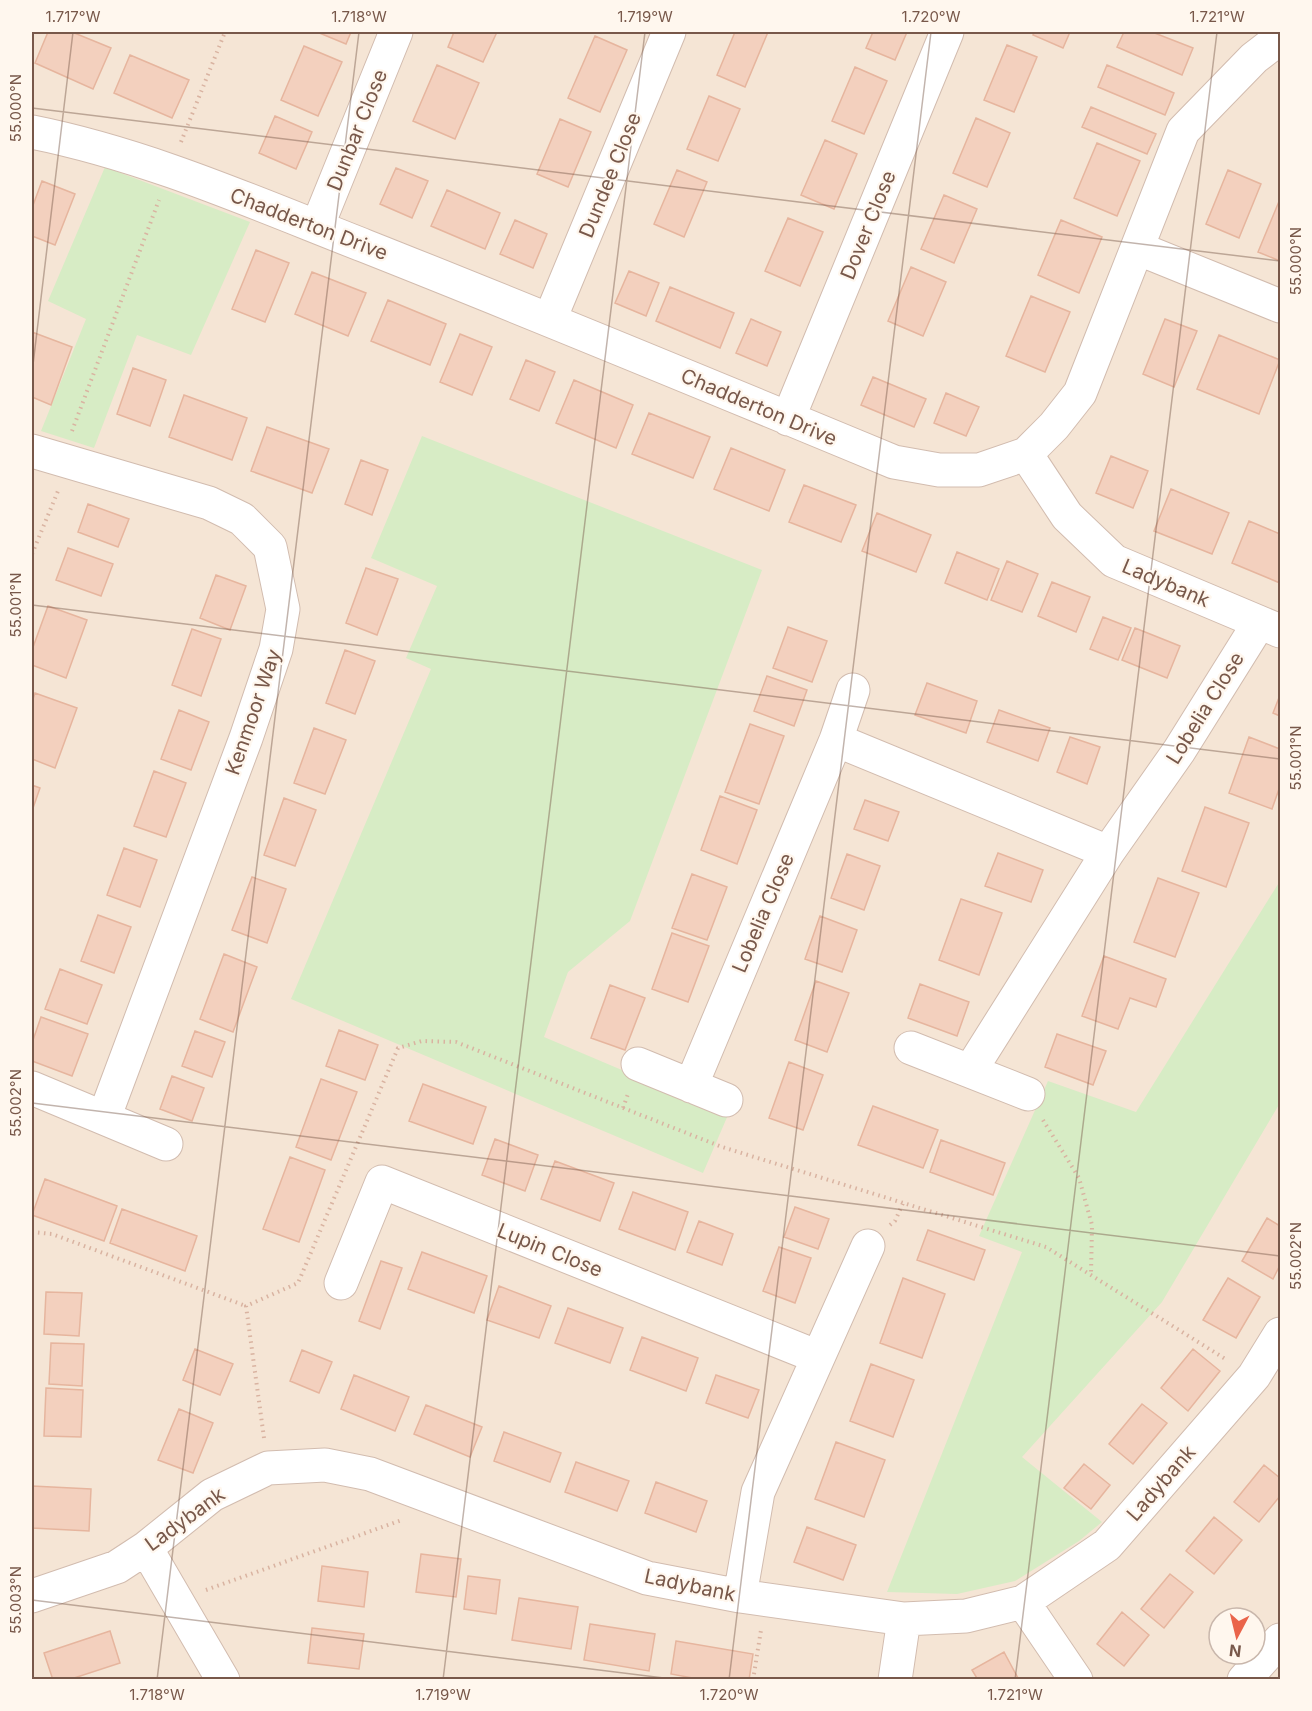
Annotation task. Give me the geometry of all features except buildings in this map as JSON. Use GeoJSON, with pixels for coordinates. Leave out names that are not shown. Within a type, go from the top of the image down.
{"type":"FeatureCollection","features":[{"type":"Feature","properties":{"kind":"street","name":"Dunbar Close"},"geometry":{"type":"LineString","coordinates":[[317,227],[396,32]]}},
{"type":"Feature","properties":{"kind":"street","name":"Dundee Close"},"geometry":{"type":"LineString","coordinates":[[550,319],[669,32]]}},
{"type":"Feature","properties":{"kind":"street","name":"Dover Close"},"geometry":{"type":"LineString","coordinates":[[788,418],[947,32]]}},
{"type":"Feature","properties":{"kind":"street","name":"Chadderton Drive"},"geometry":{"type":"LineString","coordinates":[[32,132],[81,142],[170,170],[550,319],[894,462],[939,471],[979,470],[1026,454],[1054,426],[1080,393],[1183,131],[1254,58],[1281,38]]}},
{"type":"Feature","properties":{"kind":"street"},"geometry":{"type":"LineString","coordinates":[[1137,248],[1281,306]]}},
{"type":"Feature","properties":{"kind":"street","name":"Kenmoor Way"},"geometry":{"type":"LineString","coordinates":[[32,451],[208,503],[242,519],[270,547],[283,609],[276,649],[246,738],[104,1118]]}},
{"type":"Feature","properties":{"kind":"street","name":"Ladybank"},"geometry":{"type":"LineString","coordinates":[[1026,454],[1067,516],[1113,561],[1270,627]]}},
{"type":"Feature","properties":{"kind":"street","name":"Lobelia Close"},"geometry":{"type":"LineString","coordinates":[[970,1071],[1108,852],[1270,627]]}},
{"type":"Feature","properties":{"kind":"street","name":"Lobelia Close"},"geometry":{"type":"LineString","coordinates":[[691,1086],[836,740],[853,690]]}},
{"type":"Feature","properties":{"kind":"street"},"geometry":{"type":"LineString","coordinates":[[836,740],[1108,852]]}},
{"type":"Feature","properties":{"kind":"street"},"geometry":{"type":"LineString","coordinates":[[911,1048],[1028,1094]]}},
{"type":"Feature","properties":{"kind":"street"},"geometry":{"type":"LineString","coordinates":[[638,1064],[726,1100]]}},
{"type":"Feature","properties":{"kind":"street"},"geometry":{"type":"LineString","coordinates":[[32,1088],[166,1144]]}},
{"type":"Feature","properties":{"kind":"street","name":"Lupin Close"},"geometry":{"type":"LineString","coordinates":[[341,1283],[382,1182],[818,1357]]}},
{"type":"Feature","properties":{"kind":"street"},"geometry":{"type":"LineString","coordinates":[[753,1598],[758,1492],[868,1246]]}},
{"type":"Feature","properties":{"kind":"street","name":"Ladybank"},"geometry":{"type":"LineString","coordinates":[[32,1596],[117,1567],[146,1548],[212,1495],[268,1468],[325,1465],[370,1474],[647,1578],[753,1598],[904,1618],[966,1616],[1023,1602],[1107,1545],[1254,1376],[1281,1334]]}},
{"type":"Feature","properties":{"kind":"street"},"geometry":{"type":"LineString","coordinates":[[146,1548],[223,1680]]}},
{"type":"Feature","properties":{"kind":"street"},"geometry":{"type":"LineString","coordinates":[[1023,1602],[1076,1680]]}},
{"type":"Feature","properties":{"kind":"street"},"geometry":{"type":"LineString","coordinates":[[896,1680],[904,1618]]}},
{"type":"Feature","properties":{"kind":"street"},"geometry":{"type":"LineString","coordinates":[[1244,1680],[1281,1641]]}},
{"type":"Feature","properties":{"kind":"path"},"geometry":{"type":"LineString","coordinates":[[32,554],[64,476],[72,428],[225,32]]}},
{"type":"Feature","properties":{"kind":"path"},"geometry":{"type":"LineString","coordinates":[[32,1232],[52,1234],[246,1306],[298,1283],[398,1048],[422,1041],[456,1042],[723,1147],[1046,1247],[1254,1376]]}},
{"type":"Feature","properties":{"kind":"path"},"geometry":{"type":"LineString","coordinates":[[1028,1094],[1078,1178],[1092,1225],[1091,1275]]}},
{"type":"Feature","properties":{"kind":"path"},"geometry":{"type":"LineString","coordinates":[[246,1306],[268,1468]]}},
{"type":"Feature","properties":{"kind":"path"},"geometry":{"type":"LineString","coordinates":[[177,1601],[405,1519]]}},
{"type":"Feature","properties":{"kind":"path"},"geometry":{"type":"LineString","coordinates":[[753,1598],[753,1680]]}},
{"type":"Feature","properties":{"kind":"shaded area"},"geometry":{"type":"Polygon","coordinates":[[[32,32],[1280,32],[1280,1679],[32,1680],[32,32]]]}},
{"type":"Feature","properties":{"kind":"green space"},"geometry":{"type":"Polygon","coordinates":[[[105,167],[250,222],[191,355],[137,335],[94,448],[41,431],[86,319],[48,301],[105,167]]]}},
{"type":"Feature","properties":{"kind":"green space"},"geometry":{"type":"Polygon","coordinates":[[[422,436],[762,570],[630,921],[568,972],[544,1037],[728,1115],[703,1173],[291,999],[431,669],[406,658],[437,586],[371,558],[422,436]]]}},
{"type":"Feature","properties":{"kind":"green space"},"geometry":{"type":"Polygon","coordinates":[[[1280,881],[1280,1103],[1162,1302],[1022,1457],[1102,1522],[1079,1541],[1015,1581],[957,1594],[887,1592],[1022,1252],[979,1236],[1048,1081],[1136,1112],[1280,881]]]}}]}
